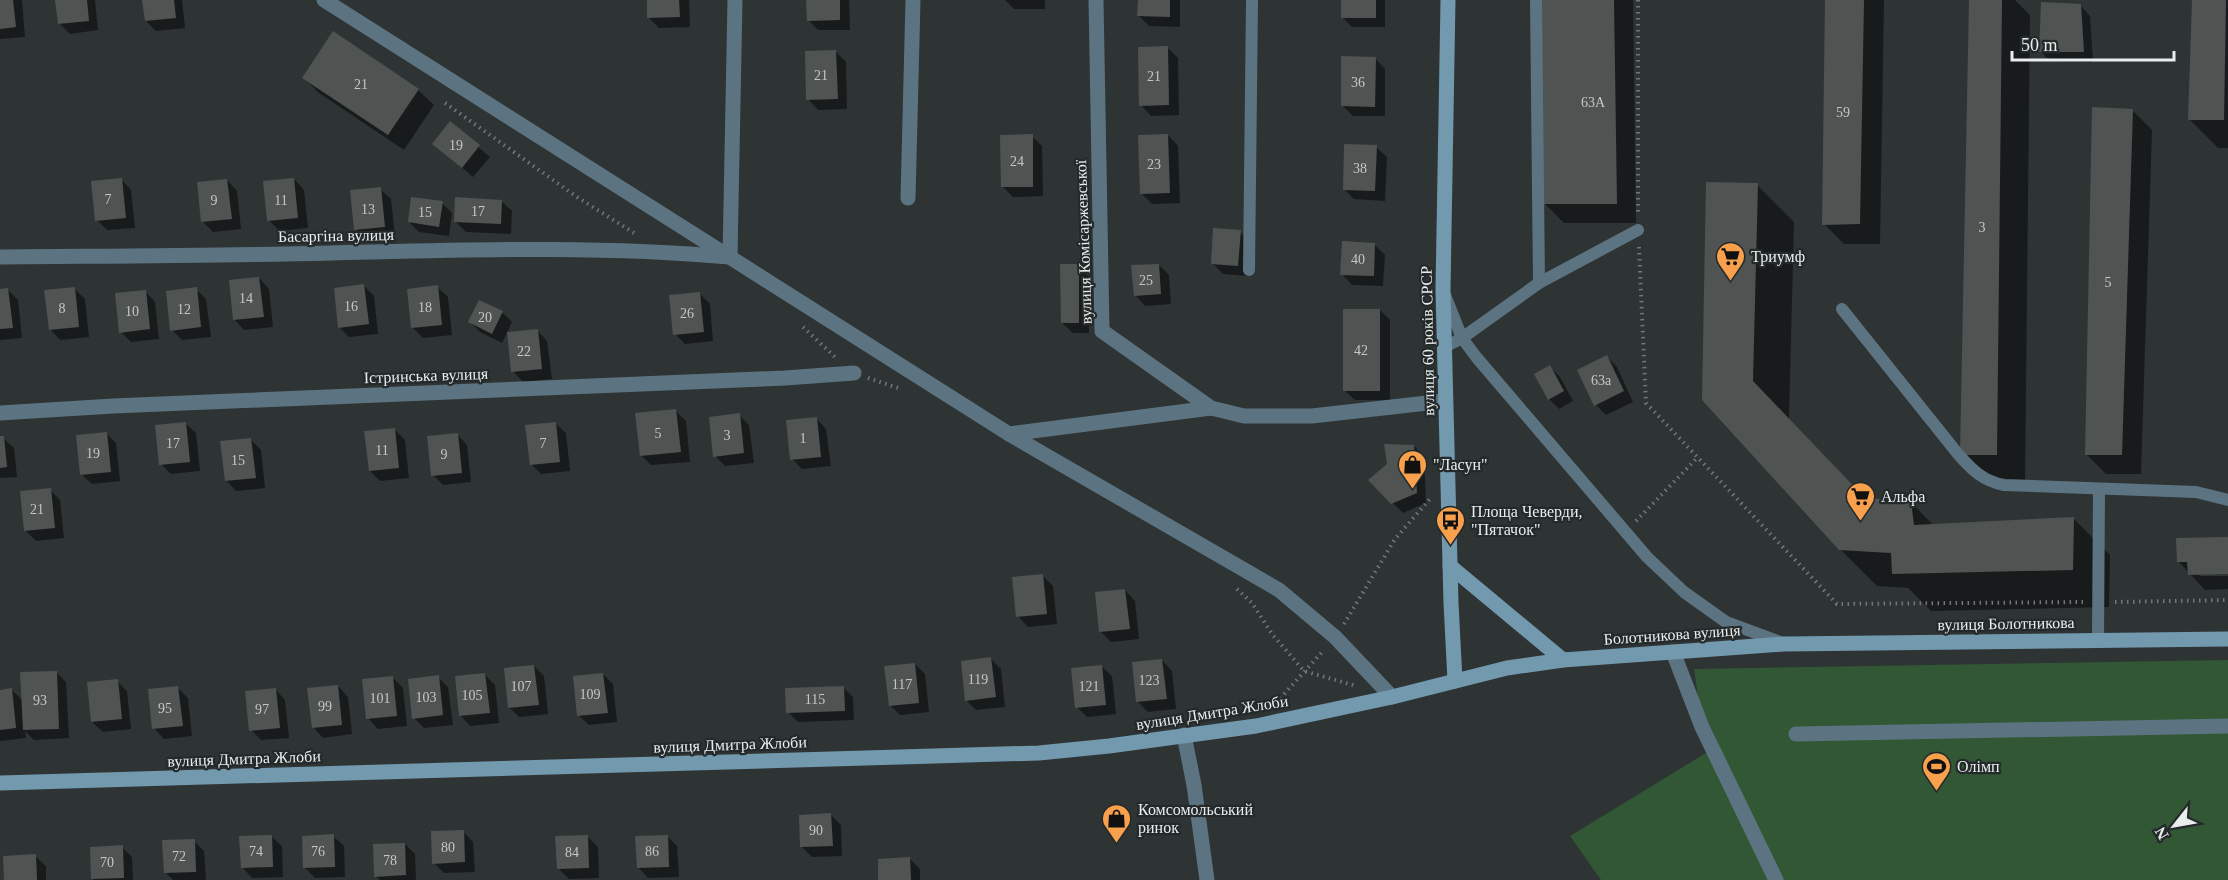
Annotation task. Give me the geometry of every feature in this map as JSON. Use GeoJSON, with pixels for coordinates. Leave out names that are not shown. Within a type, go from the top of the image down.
{"type":"FeatureCollection","features":[{"type":"Feature","properties":{"kind":"main road","name":"вулиця 60 років СРСР"},"geometry":{"type":"LineString","coordinates":[[1448,0],[1443,290],[1455,681]]}},
{"type":"Feature","properties":{"kind":"main road"},"geometry":{"type":"LineString","coordinates":[[1450,566],[1563,660]]}},
{"type":"Feature","properties":{"kind":"main road","name":"вулиця Болотникова"},"geometry":{"type":"LineString","coordinates":[[1784,644],[2228,639]]}},
{"type":"Feature","properties":{"kind":"main road","name":"Болотникова вулиця"},"geometry":{"type":"LineString","coordinates":[[1455,681],[1507,668],[1563,660],[1784,644]]}},
{"type":"Feature","properties":{"kind":"main road","name":"вулиця Дмитра Жлоби"},"geometry":{"type":"LineString","coordinates":[[0,783],[1039,753],[1256,726],[1455,681]]}},
{"type":"Feature","properties":{"kind":"street"},"geometry":{"type":"LineString","coordinates":[[324,0],[1010,434],[1279,590],[1335,637],[1392,697]]}},
{"type":"Feature","properties":{"kind":"street"},"geometry":{"type":"LineString","coordinates":[[730,257],[735,0]]}},
{"type":"Feature","properties":{"kind":"street"},"geometry":{"type":"LineString","coordinates":[[908,198],[913,0]]}},
{"type":"Feature","properties":{"kind":"street","name":"вулиця Комісаржевської"},"geometry":{"type":"LineString","coordinates":[[1096,0],[1102,331],[1211,408],[1244,416],[1312,416],[1445,401]]}},
{"type":"Feature","properties":{"kind":"street","name":"Басаргіна вулиця"},"geometry":{"type":"LineString","coordinates":[[0,258],[480,250],[674,252],[730,257]]}},
{"type":"Feature","properties":{"kind":"street","name":"Істринська вулиця"},"geometry":{"type":"LineString","coordinates":[[0,413],[854,373]]}},
{"type":"Feature","properties":{"kind":"street"},"geometry":{"type":"LineString","coordinates":[[1010,434],[1211,408]]}},
{"type":"Feature","properties":{"kind":"street"},"geometry":{"type":"LineString","coordinates":[[1673,652],[1702,727],[1776,880]]}},
{"type":"Feature","properties":{"kind":"street"},"geometry":{"type":"LineString","coordinates":[[1797,734],[2228,726]]}},
{"type":"Feature","properties":{"kind":"street"},"geometry":{"type":"LineString","coordinates":[[1184,735],[1194,785],[1207,880]]}},
{"type":"Feature","properties":{"kind":"lane"},"geometry":{"type":"LineString","coordinates":[[1250,270],[1252,0]]}},
{"type":"Feature","properties":{"kind":"lane"},"geometry":{"type":"LineString","coordinates":[[1536,0],[1539,283]]}},
{"type":"Feature","properties":{"kind":"lane"},"geometry":{"type":"LineString","coordinates":[[1445,347],[1462,338],[1539,283],[1638,230]]}},
{"type":"Feature","properties":{"kind":"lane"},"geometry":{"type":"LineString","coordinates":[[1443,290],[1462,338],[1647,557],[1684,592],[1726,621],[1784,644]]}},
{"type":"Feature","properties":{"kind":"lane"},"geometry":{"type":"LineString","coordinates":[[1842,309],[1958,454],[1975,473],[1990,482],[2004,485],[2099,490],[2196,492],[2228,500]]}},
{"type":"Feature","properties":{"kind":"lane"},"geometry":{"type":"LineString","coordinates":[[2098,640],[2099,490]]}},
{"type":"Feature","properties":{"kind":"path"},"geometry":{"type":"LineString","coordinates":[[1638,0],[1638,230],[1646,403],[1837,604],[2228,600]]}},
{"type":"Feature","properties":{"kind":"path"},"geometry":{"type":"LineString","coordinates":[[1626,532],[1698,457]]}},
{"type":"Feature","properties":{"kind":"path"},"geometry":{"type":"LineString","coordinates":[[1256,726],[1335,637],[1395,539],[1448,479]]}},
{"type":"Feature","properties":{"kind":"green space","name":"Олімп"},"geometry":{"type":"Polygon","coordinates":[[[2228,660],[2228,880],[1601,880],[1570,836],[1719,745],[1699,703],[1694,669],[2228,660]]]}},
{"type":"Feature","properties":{"kind":"building"},"geometry":{"type":"Polygon","coordinates":[[[0,0],[13,0],[16,27],[0,29],[0,0]]]}},
{"type":"Feature","properties":{"kind":"building"},"geometry":{"type":"Polygon","coordinates":[[[55,0],[87,0],[89,21],[58,24],[55,0]]]}},
{"type":"Feature","properties":{"kind":"building"},"geometry":{"type":"Polygon","coordinates":[[[142,0],[174,0],[176,18],[145,21],[142,0]]]}},
{"type":"Feature","properties":{"kind":"building"},"geometry":{"type":"Polygon","coordinates":[[[647,0],[679,0],[680,17],[647,18],[647,0]]]}},
{"type":"Feature","properties":{"kind":"building"},"geometry":{"type":"Polygon","coordinates":[[[806,0],[840,0],[840,20],[807,21],[806,0]]]}},
{"type":"Feature","properties":{"kind":"building"},"geometry":{"type":"Polygon","coordinates":[[[1138,0],[1170,0],[1170,17],[1137,16],[1138,0]]]}},
{"type":"Feature","properties":{"kind":"building"},"geometry":{"type":"Polygon","coordinates":[[[1341,0],[1376,0],[1376,18],[1341,18],[1341,0]]]}},
{"type":"Feature","properties":{"kind":"building"},"geometry":{"type":"Polygon","coordinates":[[[1540,0],[1614,0],[1617,204],[1542,204],[1540,0]]]}},
{"type":"Feature","properties":{"kind":"building"},"geometry":{"type":"Polygon","coordinates":[[[1825,0],[1864,0],[1860,224],[1822,225],[1825,0]]]}},
{"type":"Feature","properties":{"kind":"building"},"geometry":{"type":"Polygon","coordinates":[[[1969,0],[2002,0],[1997,455],[1960,455],[1969,0]]]}},
{"type":"Feature","properties":{"kind":"building"},"geometry":{"type":"Polygon","coordinates":[[[2192,0],[2226,0],[2224,120],[2188,120],[2192,0]]]}},
{"type":"Feature","properties":{"kind":"building"},"geometry":{"type":"Polygon","coordinates":[[[2041,2],[2081,4],[2084,52],[2039,52],[2041,2]]]}},
{"type":"Feature","properties":{"kind":"building"},"geometry":{"type":"Polygon","coordinates":[[[333,31],[419,89],[388,135],[302,78],[333,31]]]}},
{"type":"Feature","properties":{"kind":"building"},"geometry":{"type":"Polygon","coordinates":[[[1168,46],[1169,105],[1139,106],[1138,47],[1168,46]]]}},
{"type":"Feature","properties":{"kind":"building"},"geometry":{"type":"Polygon","coordinates":[[[836,50],[838,99],[806,100],[805,51],[836,50]]]}},
{"type":"Feature","properties":{"kind":"building"},"geometry":{"type":"Polygon","coordinates":[[[1341,56],[1376,57],[1375,107],[1341,106],[1341,56]]]}},
{"type":"Feature","properties":{"kind":"building"},"geometry":{"type":"Polygon","coordinates":[[[2092,107],[2133,109],[2122,455],[2085,455],[2092,107]]]}},
{"type":"Feature","properties":{"kind":"building"},"geometry":{"type":"Polygon","coordinates":[[[450,121],[480,145],[462,168],[432,144],[450,121]]]}},
{"type":"Feature","properties":{"kind":"building"},"geometry":{"type":"Polygon","coordinates":[[[1033,134],[1033,187],[1001,187],[1000,135],[1033,134]]]}},
{"type":"Feature","properties":{"kind":"building"},"geometry":{"type":"Polygon","coordinates":[[[1168,134],[1170,193],[1140,194],[1138,135],[1168,134]]]}},
{"type":"Feature","properties":{"kind":"building"},"geometry":{"type":"Polygon","coordinates":[[[1344,144],[1377,145],[1375,191],[1343,190],[1344,144]]]}},
{"type":"Feature","properties":{"kind":"building"},"geometry":{"type":"Polygon","coordinates":[[[122,178],[126,218],[95,221],[91,181],[122,178]]]}},
{"type":"Feature","properties":{"kind":"building"},"geometry":{"type":"Polygon","coordinates":[[[294,178],[298,218],[267,221],[263,181],[294,178]]]}},
{"type":"Feature","properties":{"kind":"building"},"geometry":{"type":"Polygon","coordinates":[[[227,179],[232,219],[201,222],[197,182],[227,179]]]}},
{"type":"Feature","properties":{"kind":"building","name":"Триумф"},"geometry":{"type":"Polygon","coordinates":[[[1706,182],[1758,183],[1753,381],[1865,498],[1911,501],[1914,525],[2074,517],[2073,570],[1892,574],[1891,553],[1839,550],[1702,400],[1706,182]]]}},
{"type":"Feature","properties":{"kind":"building"},"geometry":{"type":"Polygon","coordinates":[[[381,187],[385,227],[354,230],[350,190],[381,187]]]}},
{"type":"Feature","properties":{"kind":"building"},"geometry":{"type":"Polygon","coordinates":[[[411,197],[443,201],[439,227],[408,222],[411,197]]]}},
{"type":"Feature","properties":{"kind":"building"},"geometry":{"type":"Polygon","coordinates":[[[455,197],[502,200],[501,224],[454,222],[455,197]]]}},
{"type":"Feature","properties":{"kind":"building"},"geometry":{"type":"Polygon","coordinates":[[[1213,228],[1241,230],[1238,266],[1211,264],[1213,228]]]}},
{"type":"Feature","properties":{"kind":"building"},"geometry":{"type":"Polygon","coordinates":[[[1342,241],[1375,243],[1374,276],[1340,275],[1342,241]]]}},
{"type":"Feature","properties":{"kind":"building"},"geometry":{"type":"Polygon","coordinates":[[[1060,264],[1079,264],[1079,323],[1061,323],[1060,264]]]}},
{"type":"Feature","properties":{"kind":"building"},"geometry":{"type":"Polygon","coordinates":[[[1159,264],[1161,294],[1134,296],[1131,265],[1159,264]]]}},
{"type":"Feature","properties":{"kind":"building"},"geometry":{"type":"Polygon","coordinates":[[[259,277],[264,317],[233,320],[229,280],[259,277]]]}},
{"type":"Feature","properties":{"kind":"building"},"geometry":{"type":"Polygon","coordinates":[[[364,284],[369,324],[338,328],[334,288],[364,284]]]}},
{"type":"Feature","properties":{"kind":"building"},"geometry":{"type":"Polygon","coordinates":[[[438,285],[442,325],[411,328],[407,289],[438,285]]]}},
{"type":"Feature","properties":{"kind":"building"},"geometry":{"type":"Polygon","coordinates":[[[75,287],[79,327],[49,330],[44,290],[75,287]]]}},
{"type":"Feature","properties":{"kind":"building"},"geometry":{"type":"Polygon","coordinates":[[[197,287],[201,327],[170,331],[166,291],[197,287]]]}},
{"type":"Feature","properties":{"kind":"building"},"geometry":{"type":"Polygon","coordinates":[[[8,288],[13,328],[0,329],[0,289],[8,288]]]}},
{"type":"Feature","properties":{"kind":"building"},"geometry":{"type":"Polygon","coordinates":[[[146,290],[150,329],[119,333],[115,293],[146,290]]]}},
{"type":"Feature","properties":{"kind":"building"},"geometry":{"type":"Polygon","coordinates":[[[700,292],[704,332],[673,335],[669,295],[700,292]]]}},
{"type":"Feature","properties":{"kind":"building"},"geometry":{"type":"Polygon","coordinates":[[[479,300],[503,311],[492,334],[468,322],[479,300]]]}},
{"type":"Feature","properties":{"kind":"building"},"geometry":{"type":"Polygon","coordinates":[[[1343,309],[1380,309],[1380,391],[1343,391],[1343,309]]]}},
{"type":"Feature","properties":{"kind":"building"},"geometry":{"type":"Polygon","coordinates":[[[538,329],[542,369],[511,372],[507,332],[538,329]]]}},
{"type":"Feature","properties":{"kind":"building"},"geometry":{"type":"Polygon","coordinates":[[[1607,355],[1624,391],[1594,406],[1577,370],[1607,355]]]}},
{"type":"Feature","properties":{"kind":"building"},"geometry":{"type":"Polygon","coordinates":[[[1550,365],[1564,391],[1548,400],[1534,374],[1550,365]]]}},
{"type":"Feature","properties":{"kind":"building"},"geometry":{"type":"Polygon","coordinates":[[[676,409],[681,452],[640,456],[635,413],[676,409]]]}},
{"type":"Feature","properties":{"kind":"building"},"geometry":{"type":"Polygon","coordinates":[[[740,413],[744,453],[713,457],[709,417],[740,413]]]}},
{"type":"Feature","properties":{"kind":"building"},"geometry":{"type":"Polygon","coordinates":[[[817,417],[821,457],[790,460],[786,420],[817,417]]]}},
{"type":"Feature","properties":{"kind":"building"},"geometry":{"type":"Polygon","coordinates":[[[186,422],[190,462],[159,465],[155,425],[186,422]]]}},
{"type":"Feature","properties":{"kind":"building"},"geometry":{"type":"Polygon","coordinates":[[[556,422],[560,462],[530,465],[525,425],[556,422]]]}},
{"type":"Feature","properties":{"kind":"building"},"geometry":{"type":"Polygon","coordinates":[[[395,428],[399,468],[369,471],[364,431],[395,428]]]}},
{"type":"Feature","properties":{"kind":"building"},"geometry":{"type":"Polygon","coordinates":[[[107,432],[111,472],[80,475],[76,435],[107,432]]]}},
{"type":"Feature","properties":{"kind":"building"},"geometry":{"type":"Polygon","coordinates":[[[458,433],[462,473],[431,476],[427,436],[458,433]]]}},
{"type":"Feature","properties":{"kind":"building"},"geometry":{"type":"Polygon","coordinates":[[[0,436],[4,436],[7,467],[0,468],[0,436]]]}},
{"type":"Feature","properties":{"kind":"building"},"geometry":{"type":"Polygon","coordinates":[[[251,438],[256,478],[225,481],[220,441],[251,438]]]}},
{"type":"Feature","properties":{"kind":"building"},"geometry":{"type":"Polygon","coordinates":[[[1384,444],[1414,445],[1417,493],[1391,504],[1368,480],[1387,464],[1384,444]]]}},
{"type":"Feature","properties":{"kind":"building"},"geometry":{"type":"Polygon","coordinates":[[[51,488],[55,528],[24,531],[20,491],[51,488]]]}},
{"type":"Feature","properties":{"kind":"building"},"geometry":{"type":"Polygon","coordinates":[[[2228,537],[2228,574],[2188,575],[2187,562],[2177,562],[2176,538],[2228,537]]]}},
{"type":"Feature","properties":{"kind":"building"},"geometry":{"type":"Polygon","coordinates":[[[1043,574],[1047,614],[1016,617],[1012,577],[1043,574]]]}},
{"type":"Feature","properties":{"kind":"building"},"geometry":{"type":"Polygon","coordinates":[[[1125,589],[1130,629],[1099,632],[1095,592],[1125,589]]]}},
{"type":"Feature","properties":{"kind":"building"},"geometry":{"type":"Polygon","coordinates":[[[991,657],[996,697],[965,701],[961,661],[991,657]]]}},
{"type":"Feature","properties":{"kind":"building"},"geometry":{"type":"Polygon","coordinates":[[[1162,659],[1167,699],[1136,702],[1132,662],[1162,659]]]}},
{"type":"Feature","properties":{"kind":"building"},"geometry":{"type":"Polygon","coordinates":[[[915,663],[919,703],[889,706],[884,666],[915,663]]]}},
{"type":"Feature","properties":{"kind":"building"},"geometry":{"type":"Polygon","coordinates":[[[534,665],[539,705],[508,708],[504,668],[534,665]]]}},
{"type":"Feature","properties":{"kind":"building"},"geometry":{"type":"Polygon","coordinates":[[[1102,665],[1106,705],[1075,708],[1071,668],[1102,665]]]}},
{"type":"Feature","properties":{"kind":"building"},"geometry":{"type":"Polygon","coordinates":[[[57,671],[59,729],[23,730],[20,672],[57,671]]]}},
{"type":"Feature","properties":{"kind":"building"},"geometry":{"type":"Polygon","coordinates":[[[485,673],[490,713],[459,716],[455,676],[485,673]]]}},
{"type":"Feature","properties":{"kind":"building"},"geometry":{"type":"Polygon","coordinates":[[[603,673],[608,713],[577,716],[573,676],[603,673]]]}},
{"type":"Feature","properties":{"kind":"building"},"geometry":{"type":"Polygon","coordinates":[[[439,675],[443,715],[412,719],[408,679],[439,675]]]}},
{"type":"Feature","properties":{"kind":"building"},"geometry":{"type":"Polygon","coordinates":[[[393,676],[397,716],[366,719],[362,679],[393,676]]]}},
{"type":"Feature","properties":{"kind":"building"},"geometry":{"type":"Polygon","coordinates":[[[118,679],[122,719],[91,722],[87,682],[118,679]]]}},
{"type":"Feature","properties":{"kind":"building"},"geometry":{"type":"Polygon","coordinates":[[[338,685],[342,725],[312,728],[307,688],[338,685]]]}},
{"type":"Feature","properties":{"kind":"building"},"geometry":{"type":"Polygon","coordinates":[[[178,686],[183,726],[152,729],[148,689],[178,686]]]}},
{"type":"Feature","properties":{"kind":"building"},"geometry":{"type":"Polygon","coordinates":[[[844,686],[845,711],[786,713],[785,688],[844,686]]]}},
{"type":"Feature","properties":{"kind":"building"},"geometry":{"type":"Polygon","coordinates":[[[12,688],[16,728],[0,730],[0,690],[12,688]]]}},
{"type":"Feature","properties":{"kind":"building"},"geometry":{"type":"Polygon","coordinates":[[[276,688],[280,728],[249,731],[245,691],[276,688]]]}},
{"type":"Feature","properties":{"kind":"building"},"geometry":{"type":"Polygon","coordinates":[[[831,813],[833,846],[800,847],[799,815],[831,813]]]}},
{"type":"Feature","properties":{"kind":"building"},"geometry":{"type":"Polygon","coordinates":[[[464,830],[465,862],[432,864],[431,831],[464,830]]]}},
{"type":"Feature","properties":{"kind":"building"},"geometry":{"type":"Polygon","coordinates":[[[334,834],[335,867],[303,868],[302,836],[334,834]]]}},
{"type":"Feature","properties":{"kind":"building"},"geometry":{"type":"Polygon","coordinates":[[[272,835],[273,867],[241,868],[239,836],[272,835]]]}},
{"type":"Feature","properties":{"kind":"building"},"geometry":{"type":"Polygon","coordinates":[[[588,835],[589,868],[557,869],[555,836],[588,835]]]}},
{"type":"Feature","properties":{"kind":"building"},"geometry":{"type":"Polygon","coordinates":[[[668,835],[669,867],[637,868],[635,836],[668,835]]]}},
{"type":"Feature","properties":{"kind":"building"},"geometry":{"type":"Polygon","coordinates":[[[195,839],[196,872],[164,873],[162,840],[195,839]]]}},
{"type":"Feature","properties":{"kind":"building"},"geometry":{"type":"Polygon","coordinates":[[[405,843],[406,875],[374,877],[373,844],[405,843]]]}},
{"type":"Feature","properties":{"kind":"building"},"geometry":{"type":"Polygon","coordinates":[[[123,845],[124,878],[91,879],[90,847],[123,845]]]}},
{"type":"Feature","properties":{"kind":"building"},"geometry":{"type":"Polygon","coordinates":[[[36,854],[37,880],[4,880],[3,856],[36,854]]]}},
{"type":"Feature","properties":{"kind":"building"},"geometry":{"type":"Polygon","coordinates":[[[910,857],[911,880],[878,880],[878,859],[910,857]]]}},
{"type":"Feature","properties":{"kind":"place","name":"Триумф"},"geometry":{"type":"Point","coordinates":[1730,282]}},
{"type":"Feature","properties":{"kind":"place","name":"\"Ласун\""},"geometry":{"type":"Point","coordinates":[1412,490]}},
{"type":"Feature","properties":{"kind":"place","name":"Альфа"},"geometry":{"type":"Point","coordinates":[1860,522]}},
{"type":"Feature","properties":{"kind":"place","name":"Площа Чеверди, \"Пятачок\""},"geometry":{"type":"Point","coordinates":[1450,546]}},
{"type":"Feature","properties":{"kind":"place","name":"Олімп"},"geometry":{"type":"Point","coordinates":[1936,792]}},
{"type":"Feature","properties":{"kind":"place","name":"Комсомольський ринок"},"geometry":{"type":"Point","coordinates":[1117,844]}}]}
